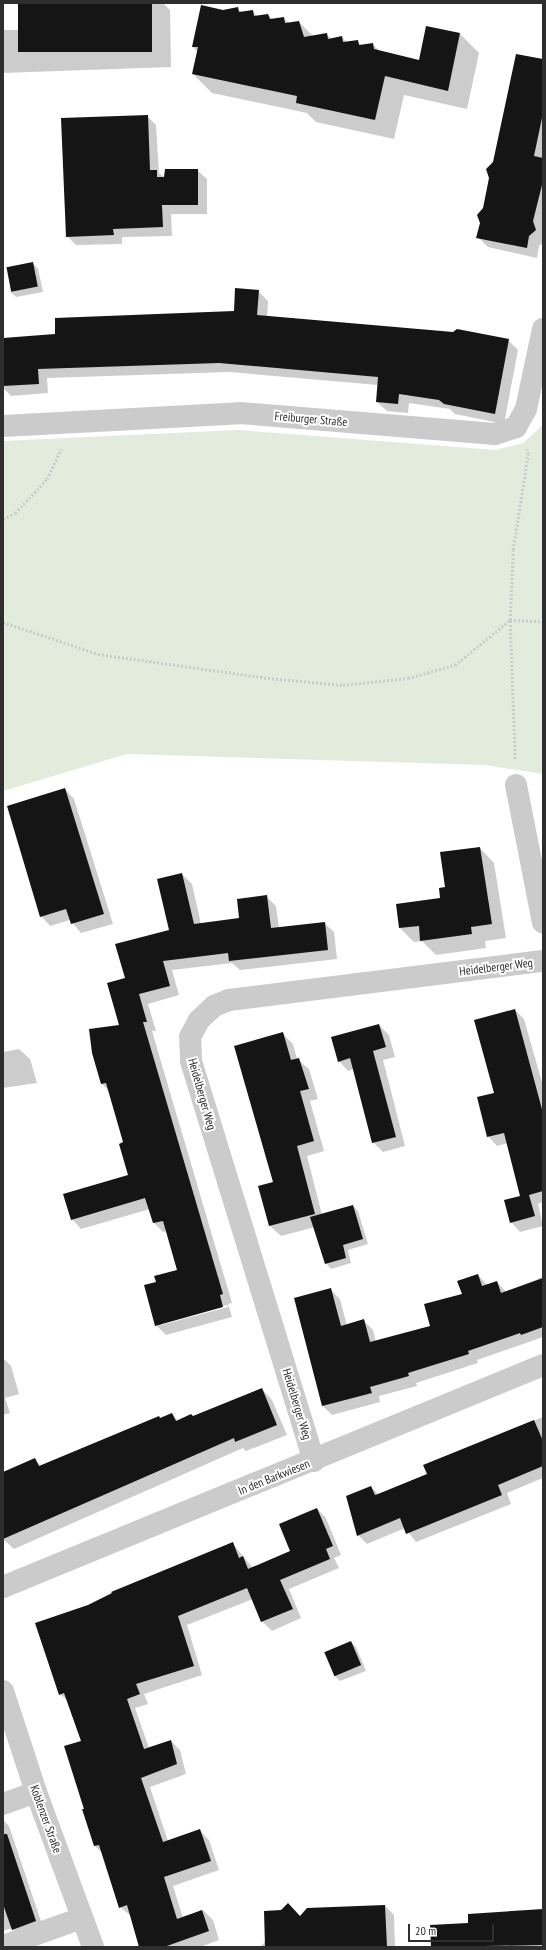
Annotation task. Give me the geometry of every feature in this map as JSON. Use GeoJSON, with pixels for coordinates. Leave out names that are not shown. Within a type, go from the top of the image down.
{"type":"FeatureCollection","features":[{"type":"Feature","properties":{"kind":"street"},"geometry":{"type":"LineString","coordinates":[[516,427],[526,409],[543,329]]}},
{"type":"Feature","properties":{"kind":"street","name":"Freiburger Straße"},"geometry":{"type":"LineString","coordinates":[[3,426],[62,421],[240,413],[495,434],[516,427]]}},
{"type":"Feature","properties":{"kind":"street"},"geometry":{"type":"LineString","coordinates":[[516,786],[543,922]]}},
{"type":"Feature","properties":{"kind":"street","name":"Heidelberger Weg"},"geometry":{"type":"LineString","coordinates":[[314,1461],[191,1060],[190,1037],[199,1020],[214,1006],[229,1000],[543,961]]}},
{"type":"Feature","properties":{"kind":"street","name":"In den Barkwiesen"},"geometry":{"type":"LineString","coordinates":[[3,1586],[314,1461],[543,1365]]}},
{"type":"Feature","properties":{"kind":"street","name":"Koblenzer Straße"},"geometry":{"type":"LineString","coordinates":[[3,1690],[36,1792],[93,1947]]}},
{"type":"Feature","properties":{"kind":"street"},"geometry":{"type":"LineString","coordinates":[[3,1804],[36,1792]]}},
{"type":"Feature","properties":{"kind":"street"},"geometry":{"type":"LineString","coordinates":[[3,1946],[82,1918]]}},
{"type":"Feature","properties":{"kind":"path"},"geometry":{"type":"LineString","coordinates":[[3,519],[15,513],[47,479],[61,452],[62,421]]}},
{"type":"Feature","properties":{"kind":"path"},"geometry":{"type":"LineString","coordinates":[[516,427],[528,454],[513,550],[510,620],[516,786]]}},
{"type":"Feature","properties":{"kind":"path"},"geometry":{"type":"LineString","coordinates":[[3,622],[98,654],[268,678],[344,685],[408,678],[455,665],[510,620],[543,621]]}},
{"type":"Feature","properties":{"kind":"shaded area"},"geometry":{"type":"Polygon","coordinates":[[[543,425],[543,774],[485,765],[127,754],[3,791],[3,441],[237,430],[496,450],[523,443],[543,425]]]}},
{"type":"Feature","properties":{"kind":"building"},"geometry":{"type":"Polygon","coordinates":[[[18,3],[152,3],[152,52],[18,52],[18,3]]]}},
{"type":"Feature","properties":{"kind":"building"},"geometry":{"type":"Polygon","coordinates":[[[201,5],[223,10],[238,7],[239,12],[253,10],[254,16],[268,14],[270,19],[284,17],[285,23],[299,21],[304,37],[327,33],[328,39],[342,36],[343,42],[358,40],[359,45],[373,43],[374,49],[419,60],[426,26],[460,33],[448,91],[385,76],[375,120],[296,103],[297,96],[192,74],[198,47],[192,47],[201,5]]]}},
{"type":"Feature","properties":{"kind":"building"},"geometry":{"type":"Polygon","coordinates":[[[516,54],[543,59],[543,113],[534,156],[543,158],[543,181],[533,221],[536,230],[529,236],[527,248],[476,238],[480,223],[477,215],[483,208],[489,178],[486,169],[493,162],[516,54]]]}},
{"type":"Feature","properties":{"kind":"building"},"geometry":{"type":"Polygon","coordinates":[[[148,115],[150,170],[157,170],[157,177],[164,177],[165,169],[198,169],[198,205],[162,205],[163,227],[113,229],[114,235],[66,237],[61,118],[148,115]]]}},
{"type":"Feature","properties":{"kind":"building"},"geometry":{"type":"Polygon","coordinates":[[[33,262],[38,287],[11,292],[6,267],[33,262]]]}},
{"type":"Feature","properties":{"kind":"building"},"geometry":{"type":"Polygon","coordinates":[[[235,288],[259,290],[257,315],[453,332],[457,329],[509,339],[495,414],[444,404],[439,400],[399,394],[398,404],[376,402],[378,377],[219,363],[38,369],[39,384],[3,386],[3,338],[55,334],[55,318],[234,311],[235,288]]]}},
{"type":"Feature","properties":{"kind":"building"},"geometry":{"type":"Polygon","coordinates":[[[65,788],[104,914],[71,924],[66,909],[40,917],[7,806],[65,788]]]}},
{"type":"Feature","properties":{"kind":"building"},"geometry":{"type":"Polygon","coordinates":[[[480,847],[492,924],[471,927],[472,934],[420,941],[419,926],[399,928],[396,904],[440,898],[439,888],[445,887],[440,852],[480,847]]]}},
{"type":"Feature","properties":{"kind":"building"},"geometry":{"type":"Polygon","coordinates":[[[182,873],[194,924],[239,918],[237,899],[267,895],[271,928],[325,922],[328,950],[229,961],[228,953],[163,961],[170,986],[139,994],[147,1022],[143,1022],[223,1294],[220,1295],[223,1307],[155,1326],[144,1285],[156,1282],[154,1276],[177,1270],[163,1221],[153,1223],[145,1198],[71,1220],[63,1194],[128,1175],[119,1144],[123,1142],[106,1083],[101,1084],[92,1053],[89,1029],[119,1025],[107,983],[125,978],[115,944],[169,930],[157,879],[182,873]]]}},
{"type":"Feature","properties":{"kind":"building"},"geometry":{"type":"Polygon","coordinates":[[[515,1009],[543,1113],[543,1191],[529,1195],[535,1216],[510,1223],[504,1200],[520,1196],[504,1133],[487,1137],[477,1097],[494,1093],[474,1020],[515,1009]]]}},
{"type":"Feature","properties":{"kind":"building"},"geometry":{"type":"Polygon","coordinates":[[[379,1024],[386,1047],[373,1051],[396,1137],[372,1143],[350,1058],[338,1062],[331,1037],[379,1024]]]}},
{"type":"Feature","properties":{"kind":"building"},"geometry":{"type":"Polygon","coordinates":[[[283,1032],[291,1060],[299,1058],[309,1089],[300,1091],[314,1141],[297,1146],[315,1214],[269,1226],[258,1186],[273,1182],[234,1046],[283,1032]]]}},
{"type":"Feature","properties":{"kind":"building"},"geometry":{"type":"Polygon","coordinates":[[[353,1205],[363,1239],[343,1245],[346,1258],[325,1264],[310,1217],[353,1205]]]}},
{"type":"Feature","properties":{"kind":"building"},"geometry":{"type":"Polygon","coordinates":[[[478,1274],[482,1286],[497,1281],[501,1293],[543,1278],[543,1327],[521,1335],[520,1333],[468,1351],[469,1354],[408,1373],[409,1376],[370,1387],[372,1393],[322,1406],[294,1298],[331,1288],[341,1326],[364,1319],[370,1342],[430,1326],[424,1304],[462,1294],[457,1281],[478,1274]]]}},
{"type":"Feature","properties":{"kind":"building"},"geometry":{"type":"Polygon","coordinates":[[[262,1388],[277,1425],[235,1442],[234,1438],[3,1539],[3,1472],[35,1458],[39,1466],[159,1416],[160,1418],[172,1413],[176,1421],[191,1414],[193,1416],[262,1388]]]}},
{"type":"Feature","properties":{"kind":"building"},"geometry":{"type":"Polygon","coordinates":[[[534,1420],[543,1441],[543,1466],[498,1485],[502,1495],[406,1534],[400,1518],[357,1536],[346,1496],[371,1486],[375,1495],[378,1494],[427,1474],[423,1465],[534,1420]]]}},
{"type":"Feature","properties":{"kind":"building"},"geometry":{"type":"Polygon","coordinates":[[[317,1508],[333,1546],[326,1549],[330,1559],[280,1580],[293,1609],[261,1622],[247,1588],[178,1616],[194,1666],[136,1684],[140,1694],[127,1699],[144,1749],[171,1740],[177,1764],[141,1778],[163,1842],[200,1829],[211,1861],[164,1877],[177,1919],[202,1910],[209,1931],[164,1947],[139,1947],[127,1905],[119,1908],[99,1845],[94,1846],[82,1809],[84,1809],[64,1746],[81,1741],[64,1693],[59,1695],[35,1623],[88,1605],[112,1593],[111,1592],[233,1542],[239,1558],[243,1556],[248,1569],[290,1551],[279,1524],[317,1508]]]}},
{"type":"Feature","properties":{"kind":"building"},"geometry":{"type":"Polygon","coordinates":[[[351,1641],[361,1665],[334,1676],[324,1652],[351,1641]]]}},
{"type":"Feature","properties":{"kind":"building"},"geometry":{"type":"Polygon","coordinates":[[[3,1834],[7,1834],[36,1921],[12,1930],[3,1904],[3,1834]]]}},
{"type":"Feature","properties":{"kind":"building"},"geometry":{"type":"Polygon","coordinates":[[[288,1903],[300,1916],[307,1908],[385,1905],[387,1947],[265,1947],[264,1911],[281,1910],[288,1903]]]}},
{"type":"Feature","properties":{"kind":"building"},"geometry":{"type":"Polygon","coordinates":[[[543,1909],[543,1945],[431,1947],[430,1925],[468,1923],[468,1914],[543,1909]]]}}]}
